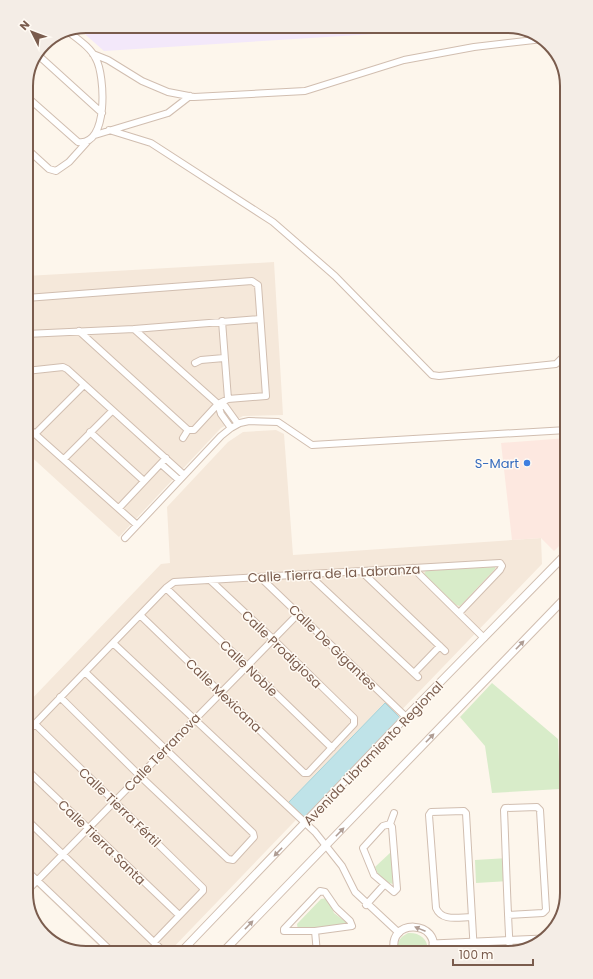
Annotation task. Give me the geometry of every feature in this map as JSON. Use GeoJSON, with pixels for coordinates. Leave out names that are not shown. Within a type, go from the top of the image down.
{"type":"FeatureCollection","features":[{"type":"Feature","properties":{"kind":"street"},"geometry":{"type":"LineString","coordinates":[[73,35],[93,54],[108,60],[142,81],[168,92],[190,96],[305,91],[404,60],[474,47],[535,41]]}},
{"type":"Feature","properties":{"kind":"street"},"geometry":{"type":"LineString","coordinates":[[93,54],[100,70],[102,113],[95,135]]}},
{"type":"Feature","properties":{"kind":"street"},"geometry":{"type":"LineString","coordinates":[[41,58],[102,113]]}},
{"type":"Feature","properties":{"kind":"street"},"geometry":{"type":"LineString","coordinates":[[33,154],[49,168],[56,171],[61,169],[95,135],[168,113],[190,96]]}},
{"type":"Feature","properties":{"kind":"street"},"geometry":{"type":"LineString","coordinates":[[33,102],[78,142],[87,142]]}},
{"type":"Feature","properties":{"kind":"street"},"geometry":{"type":"LineString","coordinates":[[108,130],[151,143],[273,222],[335,276],[432,374],[439,376],[556,364],[560,360]]}},
{"type":"Feature","properties":{"kind":"street"},"geometry":{"type":"LineString","coordinates":[[33,297],[252,281],[258,286],[266,396],[228,399],[218,404],[194,430],[188,430],[79,331]]}},
{"type":"Feature","properties":{"kind":"street"},"geometry":{"type":"LineString","coordinates":[[33,334],[134,329],[260,319]]}},
{"type":"Feature","properties":{"kind":"street"},"geometry":{"type":"LineString","coordinates":[[222,321],[228,399]]}},
{"type":"Feature","properties":{"kind":"street"},"geometry":{"type":"LineString","coordinates":[[134,329],[218,404],[225,406],[238,424]]}},
{"type":"Feature","properties":{"kind":"street"},"geometry":{"type":"LineString","coordinates":[[195,363],[201,360],[224,358]]}},
{"type":"Feature","properties":{"kind":"street"},"geometry":{"type":"LineString","coordinates":[[33,370],[63,367],[184,474]]}},
{"type":"Feature","properties":{"kind":"street"},"geometry":{"type":"LineString","coordinates":[[84,385],[35,434],[137,525]]}},
{"type":"Feature","properties":{"kind":"street"},"geometry":{"type":"LineString","coordinates":[[218,404],[221,414],[231,428]]}},
{"type":"Feature","properties":{"kind":"street"},"geometry":{"type":"LineString","coordinates":[[64,459],[112,411]]}},
{"type":"Feature","properties":{"kind":"street"},"geometry":{"type":"LineString","coordinates":[[125,538],[184,474],[231,428],[249,421],[278,422],[312,445],[560,430]]}},
{"type":"Feature","properties":{"kind":"street"},"geometry":{"type":"LineString","coordinates":[[183,438],[188,430]]}},
{"type":"Feature","properties":{"kind":"street"},"geometry":{"type":"LineString","coordinates":[[90,432],[144,481]]}},
{"type":"Feature","properties":{"kind":"street"},"geometry":{"type":"LineString","coordinates":[[119,508],[166,458]]}},
{"type":"Feature","properties":{"kind":"street"},"geometry":{"type":"LineString","coordinates":[[160,464],[179,480]]}},
{"type":"Feature","properties":{"kind":"street","name":"Avenida Libramiento Regional"},"geometry":{"type":"LineString","coordinates":[[187,946],[406,717],[560,560]]}},
{"type":"Feature","properties":{"kind":"street","name":"Calle Tierra de la Labranza"},"geometry":{"type":"LineString","coordinates":[[166,588],[174,582],[499,563],[502,566],[459,613]]}},
{"type":"Feature","properties":{"kind":"street"},"geometry":{"type":"LineString","coordinates":[[413,568],[484,638]]}},
{"type":"Feature","properties":{"kind":"street"},"geometry":{"type":"LineString","coordinates":[[361,571],[445,651]]}},
{"type":"Feature","properties":{"kind":"street"},"geometry":{"type":"LineString","coordinates":[[308,574],[416,675],[440,646]]}},
{"type":"Feature","properties":{"kind":"street","name":"Calle De Gigantes"},"geometry":{"type":"LineString","coordinates":[[260,576],[406,717]]}},
{"type":"Feature","properties":{"kind":"street","name":"Calle Prodigiosa"},"geometry":{"type":"LineString","coordinates":[[210,580],[354,718],[354,724],[332,748]]}},
{"type":"Feature","properties":{"kind":"street"},"geometry":{"type":"LineString","coordinates":[[35,724],[166,588]]}},
{"type":"Feature","properties":{"kind":"street","name":"Calle Noble"},"geometry":{"type":"LineString","coordinates":[[166,588],[332,748]]}},
{"type":"Feature","properties":{"kind":"street"},"geometry":{"type":"LineString","coordinates":[[229,946],[560,603]]}},
{"type":"Feature","properties":{"kind":"street","name":"Calle Terranova"},"geometry":{"type":"LineString","coordinates":[[33,885],[298,613]]}},
{"type":"Feature","properties":{"kind":"street","name":"Calle Mexicana"},"geometry":{"type":"LineString","coordinates":[[140,615],[304,773],[308,774],[332,748]]}},
{"type":"Feature","properties":{"kind":"street"},"geometry":{"type":"LineString","coordinates":[[112,643],[327,846],[342,866],[355,892],[366,904],[399,933]]}},
{"type":"Feature","properties":{"kind":"street"},"geometry":{"type":"LineString","coordinates":[[60,697],[140,776],[228,859],[232,860],[254,837],[253,833],[85,672]]}},
{"type":"Feature","properties":{"kind":"street","name":"Calle Tierra Fértil"},"geometry":{"type":"LineString","coordinates":[[35,724],[203,888],[203,891],[179,915]]}},
{"type":"Feature","properties":{"kind":"street","name":"Calle Tierra Santa"},"geometry":{"type":"LineString","coordinates":[[33,776],[179,915]]}},
{"type":"Feature","properties":{"kind":"street"},"geometry":{"type":"LineString","coordinates":[[508,915],[543,913],[546,910],[540,810],[537,807],[506,808],[504,810],[508,915],[509,941],[509,946]]}},
{"type":"Feature","properties":{"kind":"street"},"geometry":{"type":"LineString","coordinates":[[472,917],[447,918],[439,913],[436,908],[429,815],[431,812],[464,811],[466,813],[474,943]]}},
{"type":"Feature","properties":{"kind":"street"},"geometry":{"type":"LineString","coordinates":[[390,824],[383,826],[362,848],[374,875],[384,885],[396,892],[392,827],[390,824],[394,813]]}},
{"type":"Feature","properties":{"kind":"street"},"geometry":{"type":"LineString","coordinates":[[33,827],[158,946]]}},
{"type":"Feature","properties":{"kind":"street"},"geometry":{"type":"LineString","coordinates":[[33,877],[106,946]]}},
{"type":"Feature","properties":{"kind":"street"},"geometry":{"type":"LineString","coordinates":[[366,904],[384,885]]}},
{"type":"Feature","properties":{"kind":"street"},"geometry":{"type":"LineString","coordinates":[[322,891],[350,921],[352,926],[315,931],[285,932],[283,930],[316,895],[322,891]]}},
{"type":"Feature","properties":{"kind":"street"},"geometry":{"type":"LineString","coordinates":[[154,942],[179,915]]}},
{"type":"Feature","properties":{"kind":"street"},"geometry":{"type":"LineString","coordinates":[[395,946],[395,938],[399,933],[404,929],[417,927],[428,933],[433,944],[533,940]]}},
{"type":"Feature","properties":{"kind":"street"},"geometry":{"type":"LineString","coordinates":[[315,931],[316,946]]}},
{"type":"Feature","properties":{"kind":"shaded area"},"geometry":{"type":"Polygon","coordinates":[[[84,33],[391,33],[104,51],[84,33]]]}},
{"type":"Feature","properties":{"kind":"shaded area"},"geometry":{"type":"Polygon","coordinates":[[[274,262],[283,415],[243,416],[221,428],[119,537],[33,458],[33,276],[274,262]]]}},
{"type":"Feature","properties":{"kind":"shaded area"},"geometry":{"type":"Polygon","coordinates":[[[276,430],[284,434],[293,555],[541,538],[542,564],[175,946],[99,946],[33,883],[33,698],[161,564],[170,563],[167,507],[228,442],[243,432],[276,430]]]}},
{"type":"Feature","properties":{"kind":"shaded area"},"geometry":{"type":"Polygon","coordinates":[[[560,439],[560,545],[554,551],[541,538],[512,540],[501,443],[560,439]]]}},
{"type":"Feature","properties":{"kind":"green space"},"geometry":{"type":"Polygon","coordinates":[[[495,567],[495,569],[460,606],[456,605],[424,574],[426,571],[495,567]]]}},
{"type":"Feature","properties":{"kind":"green space"},"geometry":{"type":"Polygon","coordinates":[[[492,683],[558,739],[560,789],[492,793],[485,746],[460,717],[492,683]]]}},
{"type":"Feature","properties":{"kind":"green space"},"geometry":{"type":"Polygon","coordinates":[[[391,852],[393,884],[386,882],[381,878],[375,867],[391,852]]]}},
{"type":"Feature","properties":{"kind":"green space"},"geometry":{"type":"Polygon","coordinates":[[[508,858],[509,881],[476,883],[475,860],[508,858]]]}},
{"type":"Feature","properties":{"kind":"green space"},"geometry":{"type":"Polygon","coordinates":[[[327,898],[334,913],[346,922],[346,927],[298,930],[297,924],[321,899],[327,898]]]}},
{"type":"Feature","properties":{"kind":"green space"},"geometry":{"type":"Polygon","coordinates":[[[408,933],[420,935],[428,946],[397,946],[402,937],[408,933]]]}},
{"type":"Feature","properties":{"kind":"water"},"geometry":{"type":"Polygon","coordinates":[[[385,703],[400,718],[305,818],[288,803],[385,703]]]}},
{"type":"Feature","properties":{"kind":"place","name":"S-Mart"},"geometry":{"type":"Point","coordinates":[527,463]}}]}
